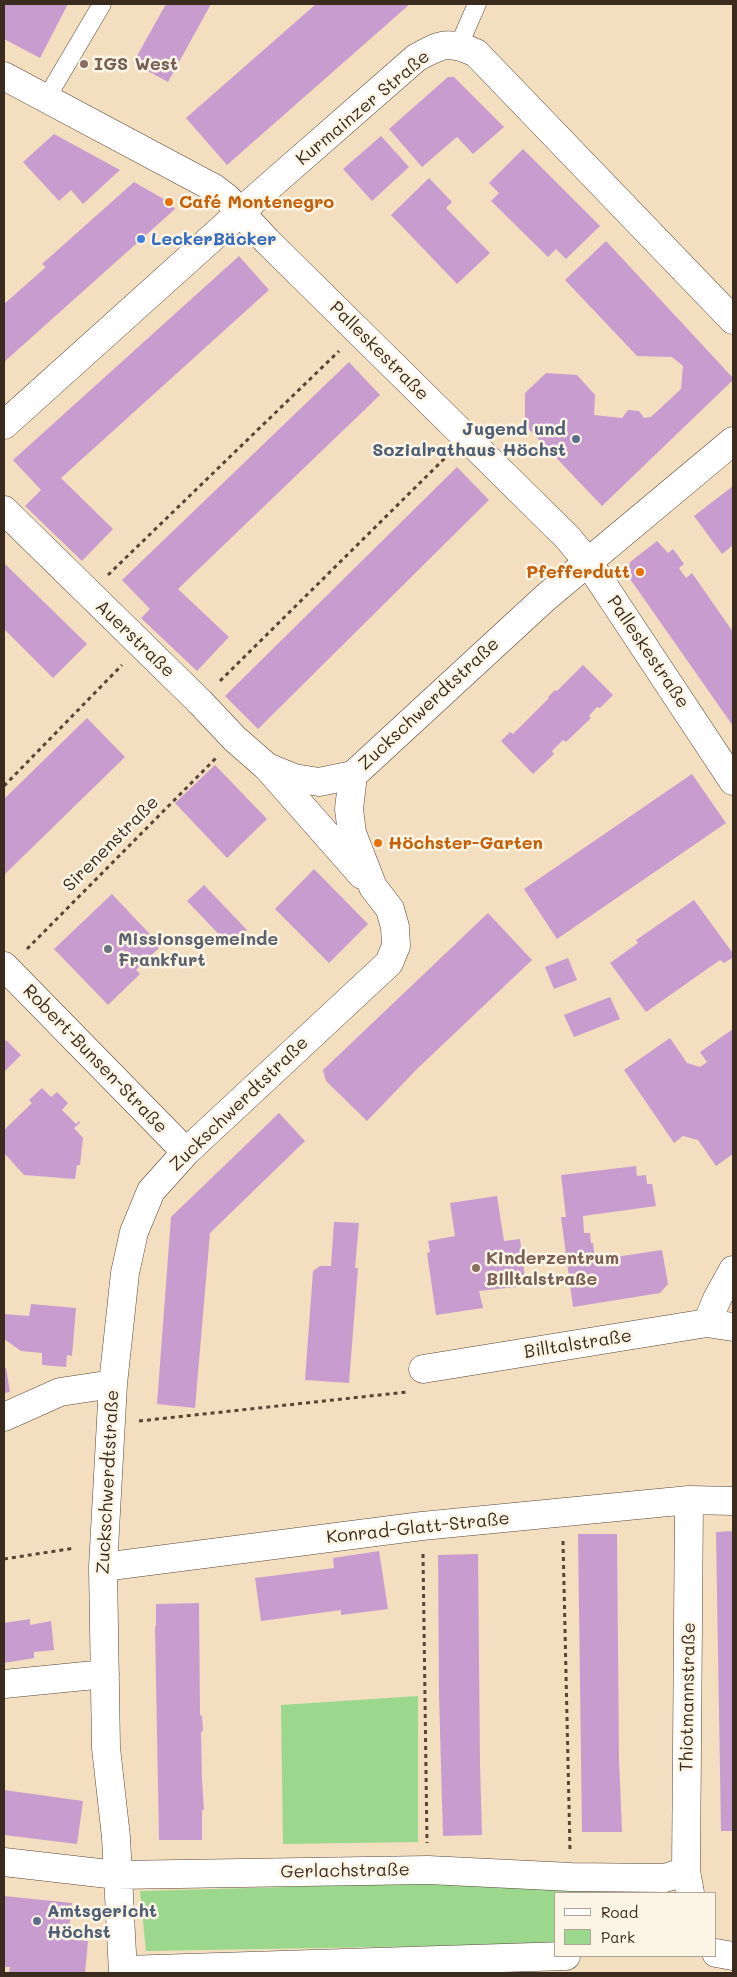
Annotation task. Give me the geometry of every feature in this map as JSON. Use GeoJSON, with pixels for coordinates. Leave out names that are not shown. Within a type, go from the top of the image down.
{"type":"FeatureCollection","features":[{"type":"Feature","properties":{"kind":"street","name":"Kurmainzer Straße"},"geometry":{"type":"LineString","coordinates":[[8,421],[416,58],[436,47],[446,44],[459,45]]}},
{"type":"Feature","properties":{"kind":"street"},"geometry":{"type":"LineString","coordinates":[[459,45],[476,53],[733,320]]}},
{"type":"Feature","properties":{"kind":"street","name":"Palleskestraße"},"geometry":{"type":"LineString","coordinates":[[4,76],[214,188],[227,198],[567,537],[588,562],[733,781]]}},
{"type":"Feature","properties":{"kind":"street"},"geometry":{"type":"LineString","coordinates":[[4,442],[8,421]]}},
{"type":"Feature","properties":{"kind":"street","name":"Zuckschwerdtstraße"},"geometry":{"type":"LineString","coordinates":[[124,1972],[116,1837],[106,1748],[103,1567],[113,1384],[125,1273],[134,1232],[151,1190],[186,1152],[389,963],[396,946],[395,927],[390,909],[373,887],[352,833],[349,809],[353,774],[546,598],[733,441]]}},
{"type":"Feature","properties":{"kind":"street","name":"Auerstraße"},"geometry":{"type":"LineString","coordinates":[[4,510],[200,702],[235,739],[267,767],[373,887]]}},
{"type":"Feature","properties":{"kind":"street","name":"Auerstraße"},"geometry":{"type":"LineString","coordinates":[[267,767],[294,778],[319,782],[353,774]]}},
{"type":"Feature","properties":{"kind":"street","name":"Robert-Bunsen-Straße"},"geometry":{"type":"LineString","coordinates":[[5,968],[186,1152]]}},
{"type":"Feature","properties":{"kind":"street"},"geometry":{"type":"LineString","coordinates":[[720,1325],[717,1299],[733,1270]]}},
{"type":"Feature","properties":{"kind":"street","name":"Billtalstraße"},"geometry":{"type":"LineString","coordinates":[[423,1369],[720,1325]]}},
{"type":"Feature","properties":{"kind":"street"},"geometry":{"type":"LineString","coordinates":[[4,1417],[60,1392],[113,1384]]}},
{"type":"Feature","properties":{"kind":"street","name":"Konrad-Glatt-Straße"},"geometry":{"type":"LineString","coordinates":[[103,1567],[422,1526],[689,1500],[733,1501]]}},
{"type":"Feature","properties":{"kind":"street","name":"Thiotmannstraße"},"geometry":{"type":"LineString","coordinates":[[688,1882],[689,1500]]}},
{"type":"Feature","properties":{"kind":"street"},"geometry":{"type":"LineString","coordinates":[[4,1684],[105,1674]]}},
{"type":"Feature","properties":{"kind":"street","name":"Gerlachstraße"},"geometry":{"type":"LineString","coordinates":[[4,1862],[117,1875],[428,1870],[571,1877],[665,1878],[688,1882]]}},
{"type":"Feature","properties":{"kind":"street"},"geometry":{"type":"LineString","coordinates":[[717,1953],[733,1956]]}},
{"type":"Feature","properties":{"kind":"street"},"geometry":{"type":"LineString","coordinates":[[124,1972],[554,1956]]}},
{"type":"Feature","properties":{"kind":"lane"},"geometry":{"type":"LineString","coordinates":[[46,99],[102,4]]}},
{"type":"Feature","properties":{"kind":"lane"},"geometry":{"type":"LineString","coordinates":[[459,45],[477,4]]}},
{"type":"Feature","properties":{"kind":"path"},"geometry":{"type":"LineString","coordinates":[[89,593],[360,332]]}},
{"type":"Feature","properties":{"kind":"path"},"geometry":{"type":"LineString","coordinates":[[200,702],[466,437]]}},
{"type":"Feature","properties":{"kind":"path"},"geometry":{"type":"LineString","coordinates":[[4,786],[142,645]]}},
{"type":"Feature","properties":{"kind":"path","name":"Sirenenstraße"},"geometry":{"type":"LineString","coordinates":[[5,968],[235,739]]}},
{"type":"Feature","properties":{"kind":"path"},"geometry":{"type":"LineString","coordinates":[[112,1424],[407,1392],[423,1369]]}},
{"type":"Feature","properties":{"kind":"path"},"geometry":{"type":"LineString","coordinates":[[562,1513],[571,1877]]}},
{"type":"Feature","properties":{"kind":"path"},"geometry":{"type":"LineString","coordinates":[[422,1526],[428,1870]]}},
{"type":"Feature","properties":{"kind":"path"},"geometry":{"type":"LineString","coordinates":[[4,1559],[100,1545],[106,1539]]}},
{"type":"Feature","properties":{"kind":"green space"},"geometry":{"type":"Polygon","coordinates":[[[418,1696],[418,1842],[283,1844],[281,1705],[418,1696]]]}},
{"type":"Feature","properties":{"kind":"green space"},"geometry":{"type":"Polygon","coordinates":[[[432,1883],[645,1891],[554,1892],[554,1944],[146,1951],[140,1891],[432,1883]]]}},
{"type":"Feature","properties":{"kind":"building"},"geometry":{"type":"Polygon","coordinates":[[[4,4],[68,4],[40,58],[4,39],[4,4]]]}},
{"type":"Feature","properties":{"kind":"building"},"geometry":{"type":"Polygon","coordinates":[[[166,4],[211,4],[168,82],[133,63],[166,4]]]}},
{"type":"Feature","properties":{"kind":"building"},"geometry":{"type":"Polygon","coordinates":[[[316,4],[410,4],[227,165],[186,118],[316,4]]]}},
{"type":"Feature","properties":{"kind":"building"},"geometry":{"type":"Polygon","coordinates":[[[448,77],[454,77],[504,127],[473,154],[457,137],[422,167],[389,129],[448,77]]]}},
{"type":"Feature","properties":{"kind":"building"},"geometry":{"type":"Polygon","coordinates":[[[54,134],[120,170],[83,204],[71,190],[59,201],[23,162],[54,134]]]}},
{"type":"Feature","properties":{"kind":"building"},"geometry":{"type":"Polygon","coordinates":[[[381,136],[409,167],[372,201],[343,169],[381,136]]]}},
{"type":"Feature","properties":{"kind":"building"},"geometry":{"type":"Polygon","coordinates":[[[523,149],[600,226],[566,259],[556,249],[548,257],[491,201],[499,193],[489,183],[523,149]]]}},
{"type":"Feature","properties":{"kind":"building"},"geometry":{"type":"Polygon","coordinates":[[[429,178],[452,202],[446,208],[490,253],[457,284],[391,215],[429,178]]]}},
{"type":"Feature","properties":{"kind":"building"},"geometry":{"type":"Polygon","coordinates":[[[134,182],[169,202],[175,209],[4,362],[4,304],[46,267],[42,264],[134,182]]]}},
{"type":"Feature","properties":{"kind":"building"},"geometry":{"type":"Polygon","coordinates":[[[606,241],[733,380],[602,506],[525,425],[525,393],[546,373],[577,375],[595,395],[594,415],[622,418],[628,410],[639,411],[644,418],[651,417],[681,389],[683,366],[672,357],[637,356],[565,280],[606,241]]]}},
{"type":"Feature","properties":{"kind":"building"},"geometry":{"type":"Polygon","coordinates":[[[239,256],[269,290],[61,478],[113,529],[82,561],[25,506],[41,490],[13,460],[239,256]]]}},
{"type":"Feature","properties":{"kind":"building"},"geometry":{"type":"Polygon","coordinates":[[[349,362],[380,395],[178,589],[229,637],[197,671],[141,618],[150,609],[122,580],[349,362]]]}},
{"type":"Feature","properties":{"kind":"building"},"geometry":{"type":"Polygon","coordinates":[[[457,467],[489,500],[258,729],[225,696],[457,467]]]}},
{"type":"Feature","properties":{"kind":"building"},"geometry":{"type":"Polygon","coordinates":[[[733,486],[733,545],[722,554],[694,516],[733,486]]]}},
{"type":"Feature","properties":{"kind":"building"},"geometry":{"type":"Polygon","coordinates":[[[657,541],[668,553],[673,549],[684,564],[679,568],[686,578],[692,573],[733,632],[733,726],[628,576],[630,562],[657,541]]]}},
{"type":"Feature","properties":{"kind":"building"},"geometry":{"type":"Polygon","coordinates":[[[4,563],[87,644],[53,678],[4,629],[4,563]]]}},
{"type":"Feature","properties":{"kind":"building"},"geometry":{"type":"Polygon","coordinates":[[[583,665],[613,695],[600,708],[597,707],[589,716],[591,718],[566,742],[563,740],[552,751],[554,754],[533,774],[501,741],[510,732],[513,734],[555,690],[557,691],[583,665]]]}},
{"type":"Feature","properties":{"kind":"building"},"geometry":{"type":"Polygon","coordinates":[[[87,718],[125,757],[4,875],[4,799],[87,718]]]}},
{"type":"Feature","properties":{"kind":"building"},"geometry":{"type":"Polygon","coordinates":[[[215,765],[267,819],[227,858],[175,803],[215,765]]]}},
{"type":"Feature","properties":{"kind":"building"},"geometry":{"type":"Polygon","coordinates":[[[692,774],[726,823],[557,939],[524,889],[692,774]]]}},
{"type":"Feature","properties":{"kind":"building"},"geometry":{"type":"Polygon","coordinates":[[[314,869],[368,924],[329,963],[275,909],[314,869]]]}},
{"type":"Feature","properties":{"kind":"building"},"geometry":{"type":"Polygon","coordinates":[[[204,885],[247,930],[230,946],[187,901],[204,885]]]}},
{"type":"Feature","properties":{"kind":"building"},"geometry":{"type":"Polygon","coordinates":[[[112,894],[161,946],[136,970],[140,974],[108,1005],[54,949],[112,894]]]}},
{"type":"Feature","properties":{"kind":"building"},"geometry":{"type":"Polygon","coordinates":[[[694,900],[732,952],[732,958],[724,963],[720,960],[646,1012],[610,963],[638,943],[636,940],[694,900]]]}},
{"type":"Feature","properties":{"kind":"building"},"geometry":{"type":"Polygon","coordinates":[[[488,913],[532,960],[417,1069],[367,1121],[326,1081],[323,1070],[488,913]]]}},
{"type":"Feature","properties":{"kind":"building"},"geometry":{"type":"Polygon","coordinates":[[[568,958],[577,980],[554,989],[545,967],[568,958]]]}},
{"type":"Feature","properties":{"kind":"building"},"geometry":{"type":"Polygon","coordinates":[[[610,997],[620,1019],[574,1037],[564,1015],[610,997]]]}},
{"type":"Feature","properties":{"kind":"building"},"geometry":{"type":"Polygon","coordinates":[[[733,1029],[733,1154],[716,1166],[698,1140],[683,1136],[674,1143],[624,1070],[670,1038],[687,1063],[700,1067],[707,1062],[700,1052],[733,1029]]]}},
{"type":"Feature","properties":{"kind":"building"},"geometry":{"type":"Polygon","coordinates":[[[6,1040],[21,1055],[4,1072],[4,1043],[6,1040]]]}},
{"type":"Feature","properties":{"kind":"building"},"geometry":{"type":"Polygon","coordinates":[[[42,1088],[51,1097],[57,1092],[68,1103],[62,1110],[76,1124],[79,1121],[80,1123],[74,1128],[83,1138],[80,1165],[77,1165],[75,1179],[24,1175],[4,1153],[4,1130],[32,1103],[29,1100],[42,1088]]]}},
{"type":"Feature","properties":{"kind":"building"},"geometry":{"type":"Polygon","coordinates":[[[279,1113],[305,1141],[210,1233],[195,1408],[157,1404],[171,1217],[279,1113]]]}},
{"type":"Feature","properties":{"kind":"building"},"geometry":{"type":"Polygon","coordinates":[[[636,1166],[637,1176],[646,1175],[647,1184],[652,1184],[656,1206],[583,1216],[584,1233],[590,1233],[595,1260],[662,1250],[668,1284],[660,1293],[573,1307],[561,1217],[566,1217],[561,1175],[636,1166]]]}},
{"type":"Feature","properties":{"kind":"building"},"geometry":{"type":"Polygon","coordinates":[[[497,1196],[504,1241],[520,1239],[526,1286],[479,1291],[483,1308],[436,1315],[427,1253],[430,1252],[428,1241],[455,1236],[450,1203],[497,1196]]]}},
{"type":"Feature","properties":{"kind":"building"},"geometry":{"type":"Polygon","coordinates":[[[334,1222],[359,1223],[355,1268],[358,1268],[349,1383],[305,1380],[313,1271],[320,1266],[331,1266],[334,1222]]]}},
{"type":"Feature","properties":{"kind":"building"},"geometry":{"type":"Polygon","coordinates":[[[31,1304],[76,1308],[72,1356],[67,1355],[66,1367],[42,1365],[42,1353],[21,1351],[4,1339],[4,1314],[29,1316],[31,1304]]]}},
{"type":"Feature","properties":{"kind":"building"},"geometry":{"type":"Polygon","coordinates":[[[4,1367],[6,1368],[10,1392],[4,1393],[4,1367]]]}},
{"type":"Feature","properties":{"kind":"building"},"geometry":{"type":"Polygon","coordinates":[[[733,1531],[733,1831],[721,1831],[716,1532],[733,1531]]]}},
{"type":"Feature","properties":{"kind":"building"},"geometry":{"type":"Polygon","coordinates":[[[578,1534],[617,1534],[619,1759],[622,1832],[582,1832],[578,1534]]]}},
{"type":"Feature","properties":{"kind":"building"},"geometry":{"type":"Polygon","coordinates":[[[379,1551],[388,1609],[341,1615],[341,1610],[261,1621],[255,1578],[334,1568],[333,1558],[379,1551]]]}},
{"type":"Feature","properties":{"kind":"building"},"geometry":{"type":"Polygon","coordinates":[[[478,1554],[482,1835],[443,1836],[439,1696],[438,1555],[478,1554]]]}},
{"type":"Feature","properties":{"kind":"building"},"geometry":{"type":"Polygon","coordinates":[[[199,1603],[200,1715],[202,1716],[203,1731],[201,1732],[204,1810],[202,1810],[202,1840],[159,1840],[156,1604],[199,1603]]]}},
{"type":"Feature","properties":{"kind":"building"},"geometry":{"type":"Polygon","coordinates":[[[30,1619],[30,1625],[51,1621],[54,1650],[34,1652],[34,1658],[4,1663],[4,1623],[30,1619]]]}},
{"type":"Feature","properties":{"kind":"building"},"geometry":{"type":"Polygon","coordinates":[[[4,1790],[83,1801],[77,1844],[4,1835],[4,1790]]]}},
{"type":"Feature","properties":{"kind":"building","name":"Amtsgericht Höchst"},"geometry":{"type":"Polygon","coordinates":[[[4,1896],[72,1903],[68,1939],[88,1941],[85,1973],[9,1973],[10,1967],[4,1967],[4,1896]]]}},
{"type":"Feature","properties":{"kind":"place","name":"IGS West"},"geometry":{"type":"Point","coordinates":[84,64]}},
{"type":"Feature","properties":{"kind":"place","name":"Café Montenegro"},"geometry":{"type":"Point","coordinates":[169,202]}},
{"type":"Feature","properties":{"kind":"place","name":"LeckerBäcker"},"geometry":{"type":"Point","coordinates":[141,239]}},
{"type":"Feature","properties":{"kind":"place","name":"Jugend und Sozialrathaus Höchst"},"geometry":{"type":"Point","coordinates":[576,439]}},
{"type":"Feature","properties":{"kind":"place","name":"Pfefferdutt"},"geometry":{"type":"Point","coordinates":[640,572]}},
{"type":"Feature","properties":{"kind":"place","name":"Höchster-Garten"},"geometry":{"type":"Point","coordinates":[378,843]}},
{"type":"Feature","properties":{"kind":"place","name":"Missionsgemeinde Frankfurt"},"geometry":{"type":"Point","coordinates":[108,949]}},
{"type":"Feature","properties":{"kind":"place","name":"Kinderzentrum Billtalstraße"},"geometry":{"type":"Point","coordinates":[476,1268]}},
{"type":"Feature","properties":{"kind":"place","name":"Amtsgericht Höchst"},"geometry":{"type":"Point","coordinates":[37,1921]}}]}
